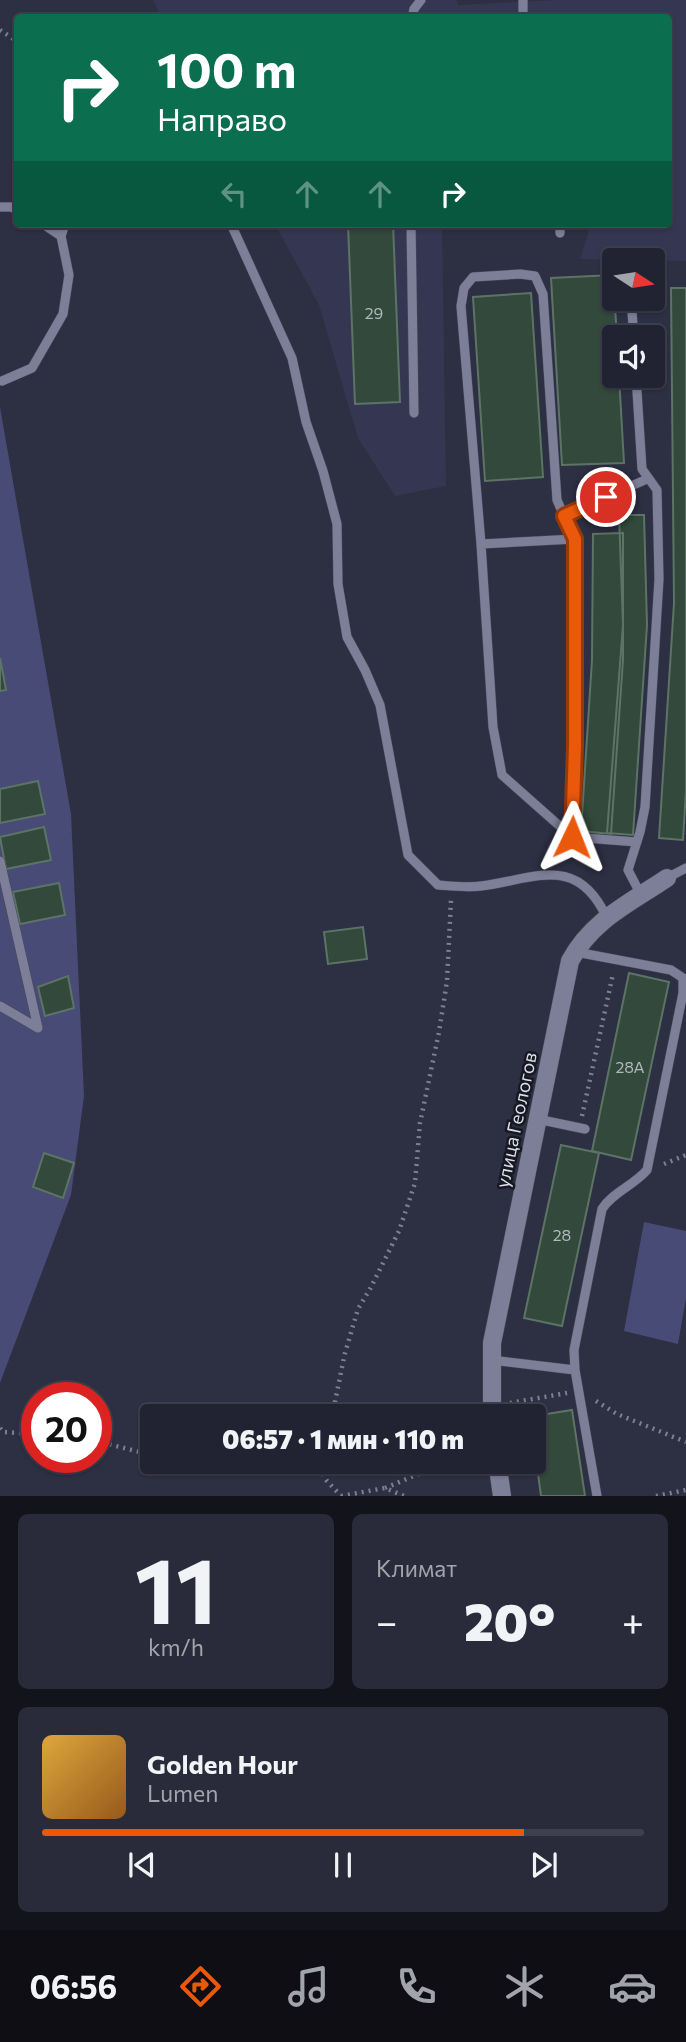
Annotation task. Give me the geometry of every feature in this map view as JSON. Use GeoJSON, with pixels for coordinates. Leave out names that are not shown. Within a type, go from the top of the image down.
{"type":"FeatureCollection","features":[{"type":"Feature","properties":{"kind":"street","name":"улица Геологов"},"geometry":{"type":"LineString","coordinates":[[492,1404],[492,1343],[570,961],[589,932],[667,878]]}},
{"type":"Feature","properties":{"kind":"street"},"geometry":{"type":"LineString","coordinates":[[499,1474],[502,1496]]}},
{"type":"Feature","properties":{"kind":"lane"},"geometry":{"type":"LineString","coordinates":[[49,228],[61,236]]}},
{"type":"Feature","properties":{"kind":"lane"},"geometry":{"type":"LineString","coordinates":[[2,381],[32,368],[63,314],[69,275],[61,236],[64,228]]}},
{"type":"Feature","properties":{"kind":"lane"},"geometry":{"type":"LineString","coordinates":[[232,228],[292,358],[306,422],[337,524],[338,583],[347,637],[380,705],[408,855],[438,885],[479,886],[551,874],[577,880],[600,904],[607,918]]}},
{"type":"Feature","properties":{"kind":"lane"},"geometry":{"type":"LineString","coordinates":[[411,228],[414,413]]}},
{"type":"Feature","properties":{"kind":"lane"},"geometry":{"type":"LineString","coordinates":[[572,837],[575,539],[557,500],[543,294],[535,276],[520,274],[473,277],[464,288],[461,306],[493,727],[502,775],[572,837],[637,842]]}},
{"type":"Feature","properties":{"kind":"lane"},"geometry":{"type":"LineString","coordinates":[[637,388],[642,469],[657,490],[659,579],[645,807],[628,870],[641,895]]}},
{"type":"Feature","properties":{"kind":"lane"},"geometry":{"type":"LineString","coordinates":[[564,516],[647,479]]}},
{"type":"Feature","properties":{"kind":"lane"},"geometry":{"type":"LineString","coordinates":[[481,544],[575,539]]}},
{"type":"Feature","properties":{"kind":"lane"},"geometry":{"type":"LineString","coordinates":[[0,861],[38,1028],[0,1006]]}},
{"type":"Feature","properties":{"kind":"lane"},"geometry":{"type":"LineString","coordinates":[[667,878],[686,868]]}},
{"type":"Feature","properties":{"kind":"lane"},"geometry":{"type":"LineString","coordinates":[[575,952],[671,970],[683,978],[683,993],[647,1170],[636,1182],[610,1198],[602,1209],[574,1350],[575,1370],[597,1496]]}},
{"type":"Feature","properties":{"kind":"lane"},"geometry":{"type":"LineString","coordinates":[[537,1119],[583,1128]]}},
{"type":"Feature","properties":{"kind":"lane"},"geometry":{"type":"LineString","coordinates":[[492,1360],[575,1370]]}},
{"type":"Feature","properties":{"kind":"path"},"geometry":{"type":"LineString","coordinates":[[334,1404],[358,1309],[399,1231],[415,1183],[420,1122],[447,981],[452,886]]}},
{"type":"Feature","properties":{"kind":"path"},"geometry":{"type":"LineString","coordinates":[[583,1128],[616,960]]}},
{"type":"Feature","properties":{"kind":"path"},"geometry":{"type":"LineString","coordinates":[[522,1404],[588,1391],[596,1401],[617,1414],[686,1442]]}},
{"type":"Feature","properties":{"kind":"path"},"geometry":{"type":"LineString","coordinates":[[0,1429],[3,1432],[21,1433]]}},
{"type":"Feature","properties":{"kind":"path"},"geometry":{"type":"LineString","coordinates":[[112,1445],[140,1452]]}},
{"type":"Feature","properties":{"kind":"path"},"geometry":{"type":"LineString","coordinates":[[323,1474],[341,1496],[385,1488],[419,1474]]}},
{"type":"Feature","properties":{"kind":"path"},"geometry":{"type":"LineString","coordinates":[[385,1488],[404,1496]]}},
{"type":"Feature","properties":{"kind":"path"},"geometry":{"type":"LineString","coordinates":[[656,1496],[686,1490]]}},
{"type":"Feature","properties":{"kind":"shaded area"},"geometry":{"type":"Polygon","coordinates":[[[153,0],[456,0],[459,5],[556,0],[686,0],[686,261],[665,261],[665,248],[602,248],[602,259],[580,259],[589,228],[672,228],[672,14],[160,14],[153,0]]]}},
{"type":"Feature","properties":{"kind":"shaded area"},"geometry":{"type":"Polygon","coordinates":[[[277,228],[442,228],[446,486],[395,496],[358,438],[319,305],[277,228]]]}},
{"type":"Feature","properties":{"kind":"shaded area"},"geometry":{"type":"Polygon","coordinates":[[[0,407],[71,814],[84,1096],[71,1195],[0,1383],[0,407]]]}},
{"type":"Feature","properties":{"kind":"shaded area"},"geometry":{"type":"Polygon","coordinates":[[[644,1222],[686,1231],[686,1298],[678,1344],[624,1331],[644,1222]]]}},
{"type":"Feature","properties":{"kind":"building"},"geometry":{"type":"Polygon","coordinates":[[[348,228],[393,228],[400,402],[355,404],[348,228]]]}},
{"type":"Feature","properties":{"kind":"building"},"geometry":{"type":"Polygon","coordinates":[[[602,276],[602,312],[615,312],[616,325],[602,325],[602,388],[620,388],[624,463],[562,465],[551,278],[602,276]]]}},
{"type":"Feature","properties":{"kind":"building"},"geometry":{"type":"Polygon","coordinates":[[[671,288],[686,288],[686,790],[683,840],[659,838],[674,603],[671,288]]]}},
{"type":"Feature","properties":{"kind":"building"},"geometry":{"type":"Polygon","coordinates":[[[531,293],[543,477],[485,481],[473,297],[531,293]]]}},
{"type":"Feature","properties":{"kind":"building"},"geometry":{"type":"Polygon","coordinates":[[[619,515],[644,515],[647,625],[633,835],[607,833],[623,625],[619,515]]]}},
{"type":"Feature","properties":{"kind":"building"},"geometry":{"type":"Polygon","coordinates":[[[623,533],[623,660],[611,834],[581,831],[592,660],[593,534],[623,533]]]}},
{"type":"Feature","properties":{"kind":"building"},"geometry":{"type":"Polygon","coordinates":[[[0,658],[6,690],[0,691],[0,658]]]}},
{"type":"Feature","properties":{"kind":"building"},"geometry":{"type":"Polygon","coordinates":[[[38,781],[45,814],[0,823],[0,789],[38,781]]]}},
{"type":"Feature","properties":{"kind":"building"},"geometry":{"type":"Polygon","coordinates":[[[44,827],[51,860],[6,869],[0,837],[44,827]]]}},
{"type":"Feature","properties":{"kind":"building"},"geometry":{"type":"Polygon","coordinates":[[[59,883],[65,915],[20,924],[13,892],[59,883]]]}},
{"type":"Feature","properties":{"kind":"building"},"geometry":{"type":"Polygon","coordinates":[[[363,927],[367,959],[328,964],[324,932],[363,927]]]}},
{"type":"Feature","properties":{"kind":"building"},"geometry":{"type":"Polygon","coordinates":[[[629,973],[669,982],[631,1160],[592,1151],[629,973]]]}},
{"type":"Feature","properties":{"kind":"building"},"geometry":{"type":"Polygon","coordinates":[[[68,976],[74,1008],[45,1016],[38,987],[68,976]]]}},
{"type":"Feature","properties":{"kind":"building"},"geometry":{"type":"Polygon","coordinates":[[[561,1145],[599,1153],[562,1326],[524,1318],[561,1145]]]}},
{"type":"Feature","properties":{"kind":"building"},"geometry":{"type":"Polygon","coordinates":[[[44,1153],[74,1163],[63,1198],[33,1187],[44,1153]]]}},
{"type":"Feature","properties":{"kind":"building"},"geometry":{"type":"Polygon","coordinates":[[[572,1410],[585,1496],[541,1496],[538,1474],[546,1474],[546,1414],[572,1410]]]}},
{"type":"Feature","properties":{"kind":"route"},"geometry":{"type":"LineString","coordinates":[[572,837],[575,539],[564,516],[606,497]]}}]}
